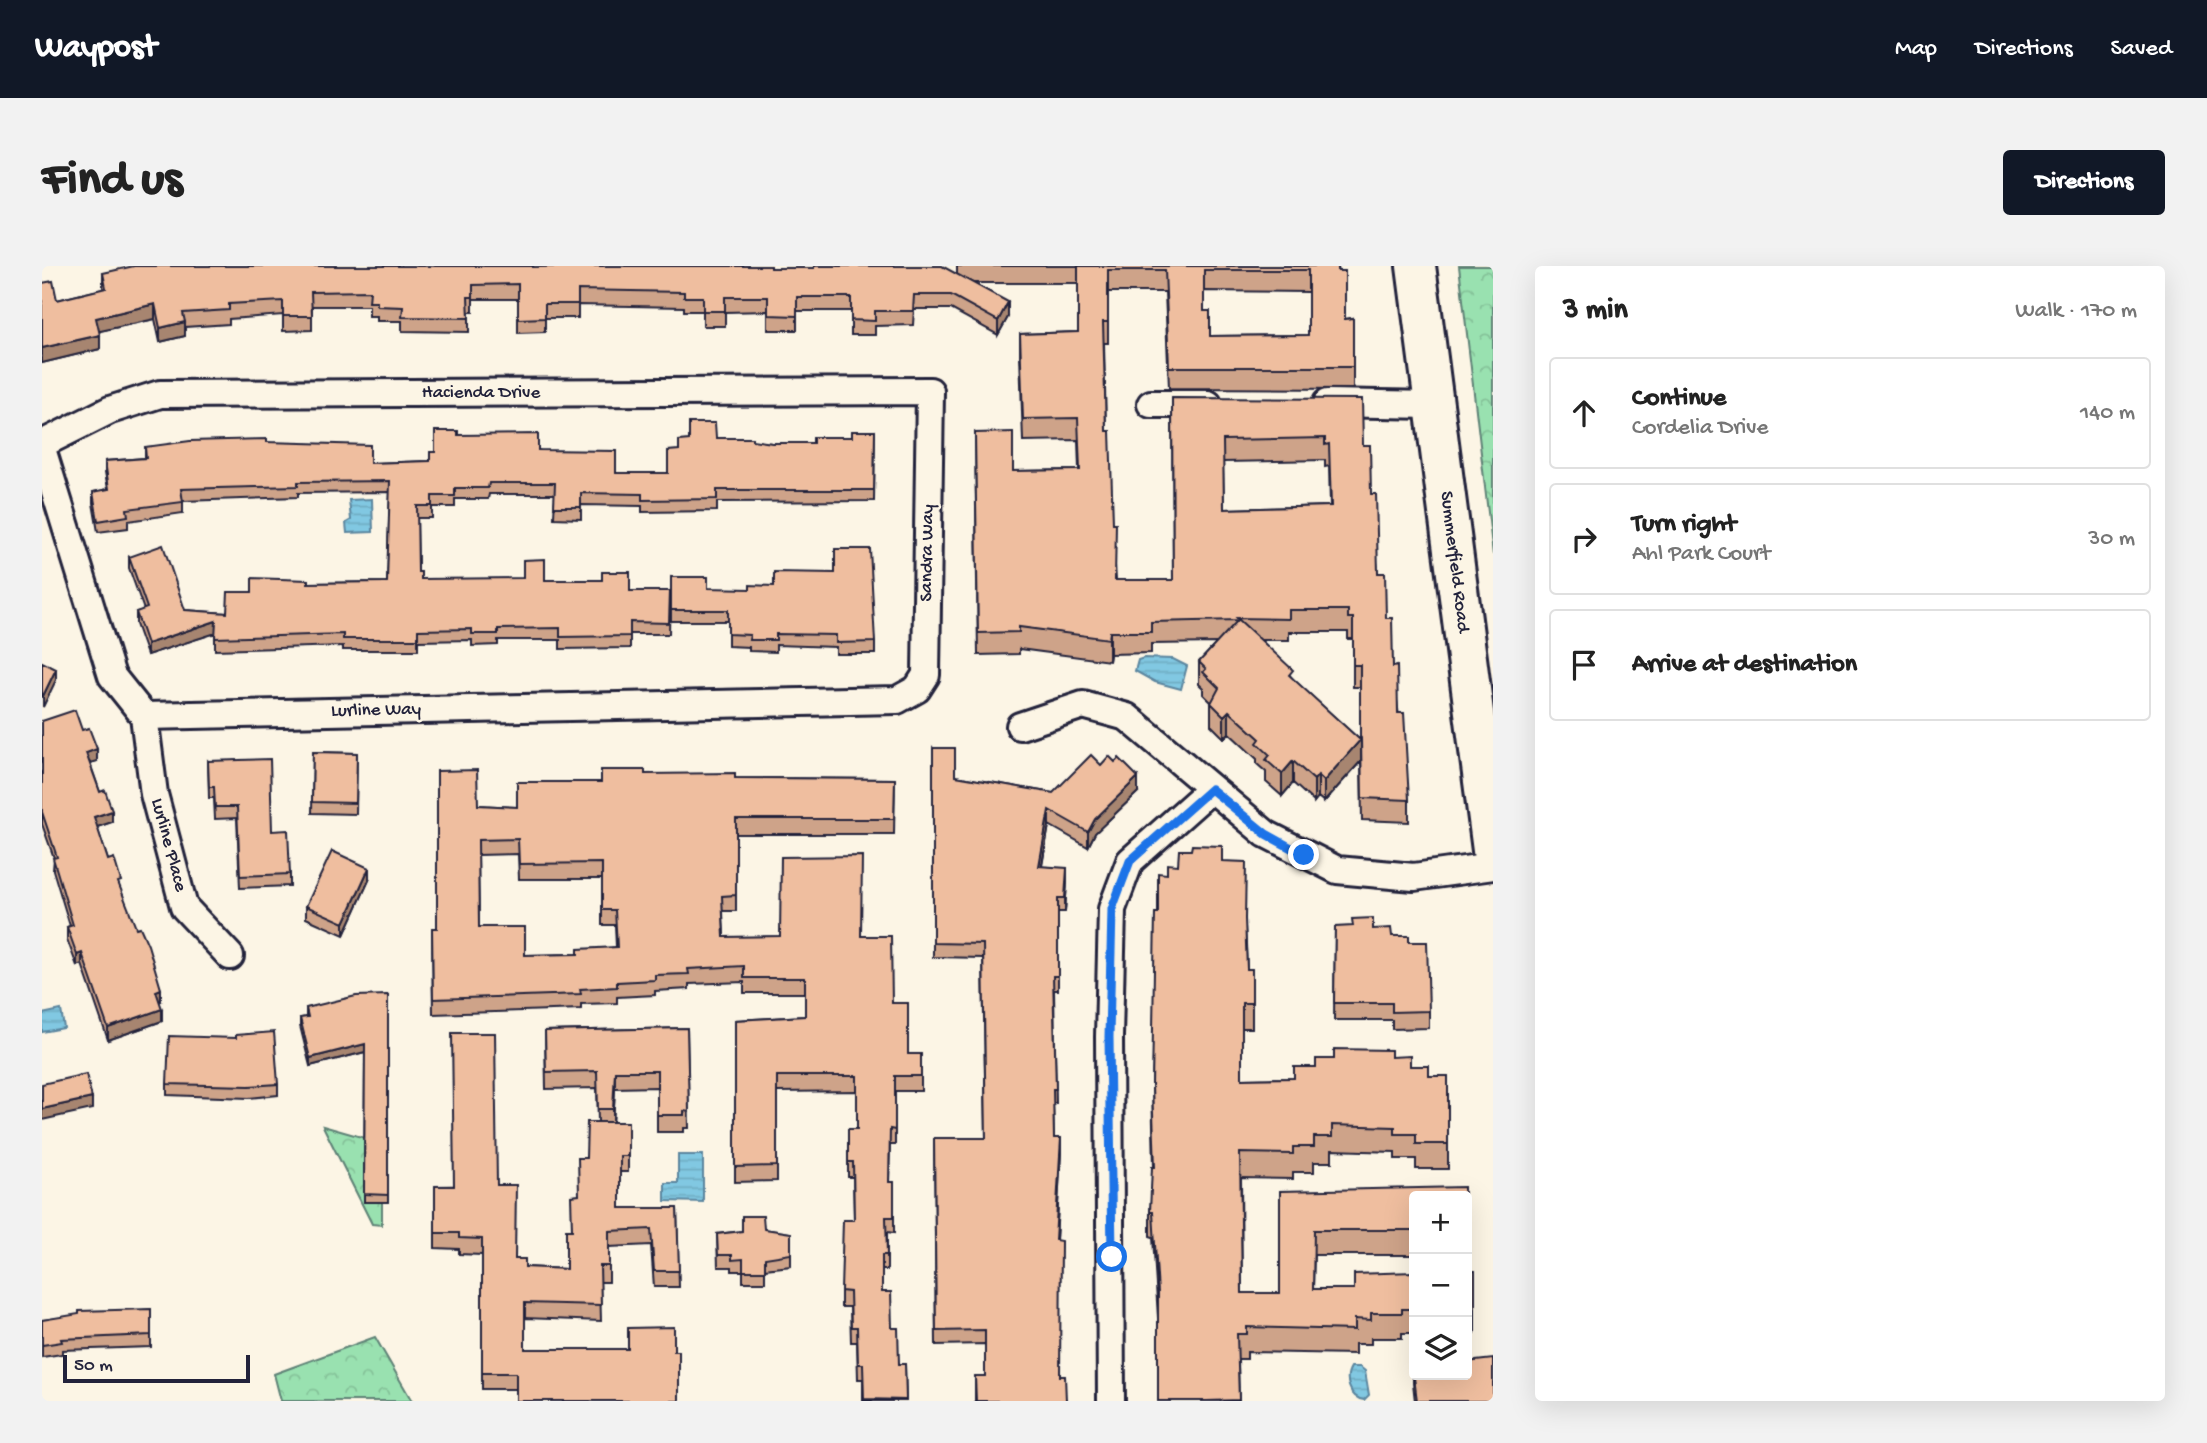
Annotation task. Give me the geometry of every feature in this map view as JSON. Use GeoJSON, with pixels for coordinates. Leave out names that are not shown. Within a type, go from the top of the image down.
{"type":"FeatureCollection","features":[{"type":"Feature","properties":{"kind":"street","name":"Summerfield Road"},"geometry":{"type":"LineString","coordinates":[[1416,266],[1493,858]]}},
{"type":"Feature","properties":{"kind":"street","name":"Hacienda Drive"},"geometry":{"type":"LineString","coordinates":[[42,447],[110,410],[160,394],[930,391]]}},
{"type":"Feature","properties":{"kind":"street","name":"Sandra Way"},"geometry":{"type":"LineString","coordinates":[[897,700],[917,689],[926,675],[930,391]]}},
{"type":"Feature","properties":{"kind":"street"},"geometry":{"type":"LineString","coordinates":[[1152,404],[1233,404]]}},
{"type":"Feature","properties":{"kind":"street"},"geometry":{"type":"LineString","coordinates":[[1300,404],[1433,405]]}},
{"type":"Feature","properties":{"kind":"street"},"geometry":{"type":"LineString","coordinates":[[42,447],[112,676],[144,716]]}},
{"type":"Feature","properties":{"kind":"street","name":"Lurline Way"},"geometry":{"type":"LineString","coordinates":[[144,716],[897,700]]}},
{"type":"Feature","properties":{"kind":"street"},"geometry":{"type":"LineString","coordinates":[[1020,726],[1083,705],[1126,717],[1266,834],[1337,870],[1370,876],[1414,877],[1493,866]]}},
{"type":"Feature","properties":{"kind":"street","name":"Lurline Place"},"geometry":{"type":"LineString","coordinates":[[144,716],[154,794],[184,907],[230,956]]}},
{"type":"Feature","properties":{"kind":"street"},"geometry":{"type":"LineString","coordinates":[[1111,1401],[1109,1037],[1112,909],[1130,861],[1211,789]]}},
{"type":"Feature","properties":{"kind":"green space"},"geometry":{"type":"Polygon","coordinates":[[[1459,266],[1493,266],[1493,555],[1459,266]]]}},
{"type":"Feature","properties":{"kind":"green space"},"geometry":{"type":"Polygon","coordinates":[[[323,1126],[365,1138],[364,1201],[382,1202],[382,1225],[372,1224],[323,1126]]]}},
{"type":"Feature","properties":{"kind":"green space"},"geometry":{"type":"Polygon","coordinates":[[[375,1337],[412,1401],[281,1401],[274,1374],[375,1337]]]}},
{"type":"Feature","properties":{"kind":"water"},"geometry":{"type":"Polygon","coordinates":[[[372,499],[373,532],[347,533],[346,523],[351,520],[349,500],[372,499]]]}},
{"type":"Feature","properties":{"kind":"water"},"geometry":{"type":"Polygon","coordinates":[[[1173,659],[1187,666],[1181,689],[1155,682],[1135,671],[1138,660],[1173,659]]]}},
{"type":"Feature","properties":{"kind":"water"},"geometry":{"type":"Polygon","coordinates":[[[61,1010],[64,1028],[42,1032],[42,1014],[61,1010]]]}},
{"type":"Feature","properties":{"kind":"water"},"geometry":{"type":"Polygon","coordinates":[[[678,1155],[703,1155],[703,1202],[665,1201],[665,1183],[678,1183],[678,1155]]]}},
{"type":"Feature","properties":{"kind":"water"},"geometry":{"type":"Polygon","coordinates":[[[1351,1367],[1360,1367],[1365,1371],[1369,1395],[1364,1400],[1355,1396],[1349,1387],[1351,1367]]]}},
{"type":"Feature","properties":{"kind":"building"},"geometry":{"type":"Polygon","coordinates":[[[134,266],[942,266],[1008,302],[998,321],[951,295],[914,295],[913,311],[875,311],[875,321],[851,320],[851,297],[797,297],[797,316],[768,315],[768,297],[725,297],[725,311],[703,311],[703,297],[684,297],[684,292],[578,290],[578,304],[545,304],[545,318],[518,319],[518,284],[473,285],[473,297],[468,297],[469,318],[402,317],[403,307],[377,306],[377,302],[369,302],[370,291],[311,292],[312,316],[283,316],[283,301],[229,304],[229,310],[183,313],[185,322],[160,328],[155,304],[96,318],[100,335],[42,348],[42,283],[53,281],[57,300],[106,288],[103,273],[134,266]]]}},
{"type":"Feature","properties":{"kind":"building"},"geometry":{"type":"Polygon","coordinates":[[[1078,266],[1338,266],[1338,271],[1345,271],[1345,319],[1353,318],[1353,367],[1169,367],[1165,270],[1108,270],[1108,322],[1103,322],[1106,431],[1110,431],[1113,523],[1116,523],[1115,580],[1173,580],[1172,398],[1362,399],[1363,445],[1370,445],[1371,494],[1376,494],[1378,573],[1385,573],[1386,618],[1392,618],[1393,667],[1397,666],[1398,713],[1404,713],[1409,800],[1362,798],[1361,739],[1324,781],[1318,775],[1314,780],[1293,761],[1282,774],[1266,760],[1270,755],[1257,743],[1260,739],[1229,711],[1224,716],[1211,703],[1219,688],[1203,672],[1206,669],[1199,662],[1238,620],[1151,622],[1151,632],[1110,632],[1109,639],[1019,627],[1019,632],[978,633],[975,433],[1013,432],[1013,471],[1080,470],[1078,418],[1023,419],[1020,334],[1078,332],[1078,266]],[[1204,270],[1204,311],[1210,311],[1210,336],[1308,335],[1308,270],[1204,270]],[[1325,438],[1223,440],[1224,509],[1331,506],[1329,444],[1325,445],[1325,438]],[[1289,610],[1289,619],[1237,618],[1293,670],[1289,675],[1360,740],[1360,665],[1353,665],[1353,618],[1348,618],[1348,610],[1289,610]]]}},
{"type":"Feature","properties":{"kind":"building"},"geometry":{"type":"Polygon","coordinates":[[[689,423],[715,423],[716,438],[752,438],[772,443],[813,443],[813,437],[852,437],[852,431],[875,431],[874,490],[717,490],[717,499],[642,500],[642,494],[581,493],[581,507],[554,507],[555,483],[489,483],[488,488],[455,488],[455,496],[432,496],[432,506],[417,506],[418,572],[421,572],[421,579],[523,578],[523,560],[545,559],[545,580],[602,580],[602,572],[630,572],[630,591],[670,591],[669,623],[630,622],[630,636],[560,637],[560,628],[498,629],[498,634],[472,634],[472,629],[418,630],[418,639],[343,639],[343,634],[215,638],[216,621],[147,644],[136,612],[147,608],[129,557],[163,545],[185,610],[227,613],[228,592],[252,592],[252,578],[308,580],[308,583],[387,582],[390,481],[298,482],[298,486],[181,489],[183,502],[127,509],[128,516],[98,521],[93,492],[109,489],[105,461],[146,458],[145,447],[190,441],[267,439],[267,442],[370,445],[370,463],[430,461],[430,452],[435,452],[435,431],[458,431],[458,435],[538,434],[538,450],[616,451],[616,473],[668,473],[668,451],[679,450],[679,441],[689,440],[689,423]]]}},
{"type":"Feature","properties":{"kind":"building"},"geometry":{"type":"Polygon","coordinates":[[[835,549],[870,549],[875,642],[836,643],[836,635],[776,634],[776,640],[749,640],[750,635],[728,634],[728,610],[671,610],[671,577],[708,577],[708,588],[750,589],[750,585],[774,586],[774,572],[835,573],[835,549]]]}},
{"type":"Feature","properties":{"kind":"building"},"geometry":{"type":"Polygon","coordinates":[[[42,662],[56,669],[43,696],[42,696],[42,662]]]}},
{"type":"Feature","properties":{"kind":"building"},"geometry":{"type":"Polygon","coordinates":[[[75,710],[82,730],[89,728],[97,749],[86,753],[100,792],[105,790],[112,811],[94,817],[108,860],[114,858],[121,881],[118,882],[136,928],[140,927],[148,945],[161,989],[156,991],[162,1009],[108,1028],[82,953],[77,955],[67,927],[73,925],[53,858],[57,857],[42,812],[42,721],[75,710]]]}},
{"type":"Feature","properties":{"kind":"building"},"geometry":{"type":"Polygon","coordinates":[[[933,748],[955,748],[955,776],[1053,793],[1091,755],[1101,765],[1109,756],[1115,762],[1119,758],[1138,777],[1095,819],[1088,832],[1049,810],[1039,866],[1067,868],[1065,898],[1058,898],[1058,976],[1053,976],[1056,1089],[1053,1089],[1054,1138],[1061,1138],[1055,1240],[1061,1241],[1060,1376],[1065,1376],[1066,1401],[976,1401],[975,1376],[985,1376],[985,1330],[936,1331],[934,1138],[986,1138],[983,944],[933,943],[933,748]]]}},
{"type":"Feature","properties":{"kind":"building"},"geometry":{"type":"Polygon","coordinates":[[[313,752],[357,753],[356,803],[312,802],[313,752]]]}},
{"type":"Feature","properties":{"kind":"building"},"geometry":{"type":"Polygon","coordinates":[[[270,759],[272,831],[288,830],[290,874],[240,876],[237,807],[215,807],[214,787],[209,787],[208,761],[270,759]]]}},
{"type":"Feature","properties":{"kind":"building"},"geometry":{"type":"Polygon","coordinates":[[[477,770],[478,805],[517,807],[517,782],[601,782],[601,770],[645,770],[645,774],[735,773],[735,778],[895,779],[894,819],[736,819],[736,895],[722,896],[724,937],[780,936],[781,857],[862,856],[861,936],[891,936],[892,1003],[908,1003],[908,1054],[921,1054],[921,1076],[895,1076],[895,1130],[890,1129],[889,1182],[894,1182],[894,1217],[886,1217],[887,1255],[882,1255],[882,1292],[891,1292],[892,1328],[898,1328],[899,1364],[905,1364],[906,1400],[864,1399],[863,1364],[858,1364],[857,1327],[851,1327],[850,1292],[841,1291],[843,1220],[854,1220],[853,1162],[848,1162],[848,1129],[857,1129],[857,1076],[777,1076],[777,1166],[735,1167],[735,1020],[805,1016],[805,978],[744,978],[744,966],[688,969],[689,974],[655,975],[655,980],[617,982],[617,987],[580,989],[581,994],[433,999],[432,928],[437,928],[437,771],[477,770]],[[518,839],[478,840],[479,927],[525,927],[525,955],[578,954],[578,949],[617,947],[615,910],[602,910],[602,863],[519,864],[518,839]]]}},
{"type":"Feature","properties":{"kind":"building"},"geometry":{"type":"Polygon","coordinates":[[[1192,845],[1222,846],[1222,861],[1246,862],[1247,969],[1252,969],[1252,1003],[1242,1003],[1242,1079],[1294,1078],[1294,1067],[1316,1067],[1316,1059],[1334,1059],[1334,1049],[1391,1050],[1391,1057],[1410,1056],[1410,1066],[1429,1066],[1429,1076],[1448,1076],[1448,1144],[1416,1144],[1416,1134],[1395,1134],[1395,1127],[1332,1125],[1332,1137],[1314,1137],[1314,1147],[1293,1147],[1293,1154],[1240,1153],[1242,1293],[1280,1293],[1280,1191],[1464,1187],[1464,1191],[1409,1191],[1409,1230],[1314,1230],[1313,1289],[1354,1289],[1354,1274],[1409,1272],[1409,1309],[1402,1309],[1402,1313],[1371,1313],[1371,1320],[1355,1319],[1355,1330],[1247,1327],[1247,1334],[1237,1334],[1239,1400],[1158,1401],[1158,1293],[1153,1212],[1150,1212],[1152,1167],[1155,1167],[1152,1086],[1155,913],[1158,913],[1158,873],[1167,874],[1167,864],[1178,865],[1179,850],[1191,850],[1192,845]]]}},
{"type":"Feature","properties":{"kind":"building"},"geometry":{"type":"Polygon","coordinates":[[[332,851],[369,868],[344,923],[306,906],[332,851]]]}},
{"type":"Feature","properties":{"kind":"building"},"geometry":{"type":"Polygon","coordinates":[[[1373,918],[1373,929],[1391,928],[1392,936],[1409,936],[1409,942],[1427,942],[1429,1011],[1392,1012],[1392,1003],[1334,1003],[1335,927],[1353,926],[1352,919],[1373,918]]]}},
{"type":"Feature","properties":{"kind":"building"},"geometry":{"type":"Polygon","coordinates":[[[388,995],[388,1195],[364,1194],[365,1044],[310,1058],[300,1018],[308,1017],[306,1008],[356,996],[388,995]]]}},
{"type":"Feature","properties":{"kind":"building"},"geometry":{"type":"Polygon","coordinates":[[[687,1028],[689,1112],[684,1111],[684,1115],[657,1115],[657,1071],[615,1071],[613,1109],[598,1109],[597,1071],[546,1072],[545,1031],[687,1028]]]}},
{"type":"Feature","properties":{"kind":"building"},"geometry":{"type":"Polygon","coordinates":[[[274,1032],[278,1084],[167,1084],[169,1036],[236,1038],[236,1035],[274,1032]]]}},
{"type":"Feature","properties":{"kind":"building"},"geometry":{"type":"Polygon","coordinates":[[[452,1033],[495,1033],[497,1185],[516,1185],[515,1259],[525,1259],[525,1267],[566,1269],[566,1230],[572,1230],[571,1196],[579,1195],[578,1158],[586,1158],[587,1122],[628,1122],[628,1156],[620,1156],[620,1208],[677,1208],[679,1271],[654,1271],[651,1229],[609,1231],[609,1266],[600,1266],[601,1305],[525,1303],[525,1349],[628,1349],[628,1328],[674,1327],[674,1351],[679,1351],[679,1401],[516,1401],[516,1373],[482,1373],[482,1239],[459,1238],[459,1233],[435,1233],[435,1186],[454,1186],[452,1033]]]}},
{"type":"Feature","properties":{"kind":"building"},"geometry":{"type":"Polygon","coordinates":[[[86,1074],[92,1098],[42,1109],[42,1084],[86,1074]]]}},
{"type":"Feature","properties":{"kind":"building"},"geometry":{"type":"Polygon","coordinates":[[[742,1216],[763,1216],[764,1229],[791,1233],[791,1254],[765,1258],[765,1271],[743,1271],[743,1259],[732,1260],[732,1255],[718,1255],[717,1234],[742,1231],[742,1216]]]}},
{"type":"Feature","properties":{"kind":"building"},"geometry":{"type":"Polygon","coordinates":[[[1472,1271],[1475,1271],[1475,1309],[1472,1309],[1472,1271]]]}},
{"type":"Feature","properties":{"kind":"building"},"geometry":{"type":"Polygon","coordinates":[[[151,1309],[151,1335],[61,1339],[62,1342],[42,1345],[42,1320],[79,1314],[79,1311],[151,1309]]]}},
{"type":"Feature","properties":{"kind":"building"},"geometry":{"type":"Polygon","coordinates":[[[1493,1359],[1493,1401],[1417,1401],[1414,1380],[1472,1380],[1472,1361],[1493,1359]]]}},
{"type":"Feature","properties":{"kind":"route"},"geometry":{"type":"LineString","coordinates":[[1112,1257],[1109,1037],[1112,909],[1130,861],[1211,789],[1266,834],[1304,855]]}}]}
